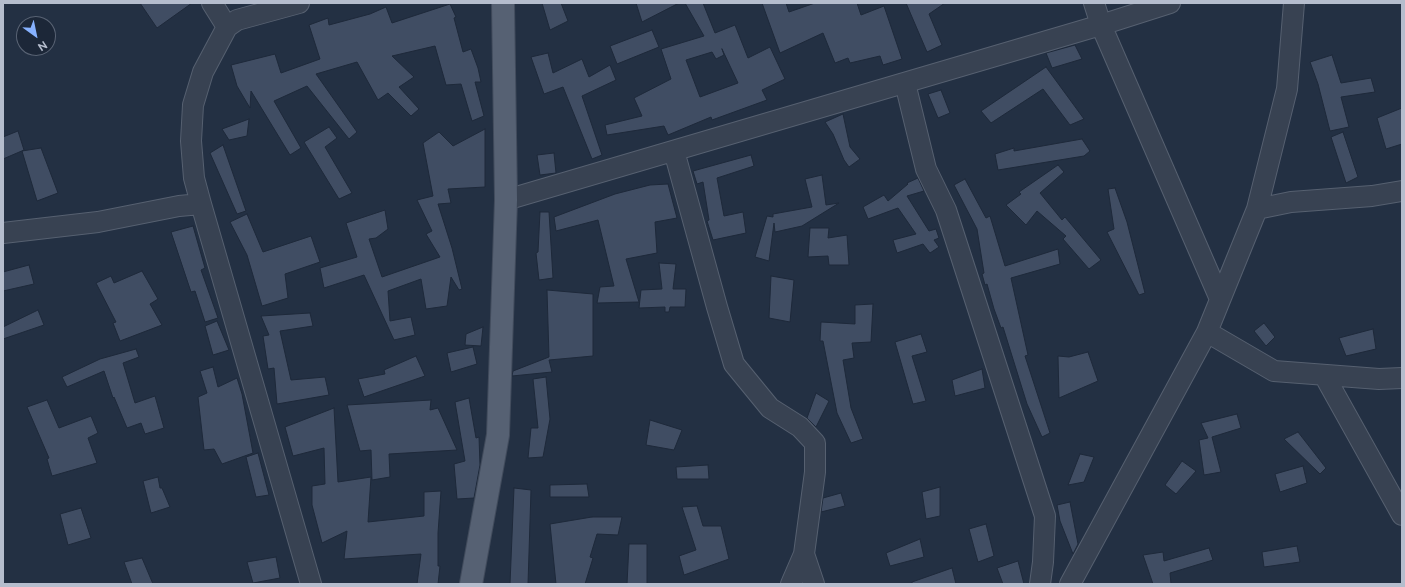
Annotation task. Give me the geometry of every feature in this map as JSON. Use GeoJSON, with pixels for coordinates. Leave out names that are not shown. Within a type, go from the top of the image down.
{"type":"FeatureCollection","features":[{"type":"Feature","properties":{"kind":"main road"},"geometry":{"type":"LineString","coordinates":[[471,584],[498,435],[506,200],[503,3]]}},
{"type":"Feature","properties":{"kind":"street"},"geometry":{"type":"LineString","coordinates":[[212,3],[227,27]]}},
{"type":"Feature","properties":{"kind":"street"},"geometry":{"type":"LineString","coordinates":[[299,3],[237,20],[227,27],[203,72],[193,105],[191,141],[194,178],[201,204],[311,584]]}},
{"type":"Feature","properties":{"kind":"street"},"geometry":{"type":"LineString","coordinates":[[1094,3],[1101,25],[1220,299]]}},
{"type":"Feature","properties":{"kind":"street"},"geometry":{"type":"LineString","coordinates":[[506,200],[1101,25],[1170,3]]}},
{"type":"Feature","properties":{"kind":"street"},"geometry":{"type":"LineString","coordinates":[[1070,584],[1207,332],[1257,209],[1287,89],[1294,3]]}},
{"type":"Feature","properties":{"kind":"street"},"geometry":{"type":"LineString","coordinates":[[905,83],[926,169],[948,217],[1045,516],[1044,562],[1040,584]]}},
{"type":"Feature","properties":{"kind":"street"},"geometry":{"type":"LineString","coordinates":[[674,151],[734,364],[770,408],[800,427],[815,443],[815,472],[804,554],[791,584]]}},
{"type":"Feature","properties":{"kind":"street"},"geometry":{"type":"LineString","coordinates":[[1257,209],[1291,202],[1372,196],[1402,191]]}},
{"type":"Feature","properties":{"kind":"street"},"geometry":{"type":"LineString","coordinates":[[3,233],[98,222],[179,206],[201,204]]}},
{"type":"Feature","properties":{"kind":"street"},"geometry":{"type":"LineString","coordinates":[[1207,332],[1274,371],[1379,379],[1402,378]]}},
{"type":"Feature","properties":{"kind":"street"},"geometry":{"type":"LineString","coordinates":[[1324,375],[1402,515]]}},
{"type":"Feature","properties":{"kind":"street"},"geometry":{"type":"LineString","coordinates":[[804,554],[814,584]]}},
{"type":"Feature","properties":{"kind":"building"},"geometry":{"type":"Polygon","coordinates":[[[140,3],[192,3],[157,28],[140,3]]]}},
{"type":"Feature","properties":{"kind":"building"},"geometry":{"type":"Polygon","coordinates":[[[542,3],[561,3],[568,21],[550,30],[542,3]]]}},
{"type":"Feature","properties":{"kind":"building"},"geometry":{"type":"Polygon","coordinates":[[[636,3],[679,3],[642,22],[636,3]]]}},
{"type":"Feature","properties":{"kind":"building"},"geometry":{"type":"Polygon","coordinates":[[[685,3],[703,3],[715,33],[735,25],[748,58],[770,47],[785,79],[762,90],[767,100],[712,120],[711,117],[668,135],[664,126],[607,135],[605,125],[642,116],[634,98],[671,79],[661,49],[704,36],[685,3]],[[722,49],[724,55],[716,59],[712,52],[686,60],[700,97],[738,83],[722,49]]]}},
{"type":"Feature","properties":{"kind":"building"},"geometry":{"type":"Polygon","coordinates":[[[762,3],[786,3],[789,12],[815,3],[857,3],[861,15],[884,6],[902,59],[883,65],[880,56],[850,63],[848,58],[835,63],[823,33],[780,53],[762,3]]]}},
{"type":"Feature","properties":{"kind":"building"},"geometry":{"type":"Polygon","coordinates":[[[906,3],[945,3],[929,14],[942,45],[927,52],[906,3]]]}},
{"type":"Feature","properties":{"kind":"building"},"geometry":{"type":"Polygon","coordinates":[[[450,4],[456,17],[454,18],[463,52],[471,49],[481,82],[475,82],[484,116],[472,121],[461,84],[446,85],[435,46],[392,56],[414,77],[399,87],[419,109],[411,116],[388,93],[378,100],[357,62],[316,74],[357,132],[349,139],[307,86],[274,101],[301,148],[290,155],[251,91],[250,108],[237,86],[231,65],[275,54],[281,73],[320,59],[309,25],[328,18],[329,25],[370,14],[386,7],[392,23],[450,4]]]}},
{"type":"Feature","properties":{"kind":"building"},"geometry":{"type":"Polygon","coordinates":[[[652,30],[659,47],[617,64],[610,46],[652,30]]]}},
{"type":"Feature","properties":{"kind":"building"},"geometry":{"type":"Polygon","coordinates":[[[1075,45],[1082,59],[1052,68],[1046,53],[1075,45]]]}},
{"type":"Feature","properties":{"kind":"building"},"geometry":{"type":"Polygon","coordinates":[[[548,53],[553,73],[582,59],[589,77],[610,65],[616,80],[582,96],[602,155],[592,159],[563,87],[544,94],[531,57],[548,53]]]}},
{"type":"Feature","properties":{"kind":"building"},"geometry":{"type":"Polygon","coordinates":[[[1332,55],[1341,83],[1371,78],[1375,92],[1341,97],[1349,127],[1330,131],[1318,84],[1310,62],[1332,55]]]}},
{"type":"Feature","properties":{"kind":"building"},"geometry":{"type":"Polygon","coordinates":[[[1046,67],[1084,119],[1070,125],[1043,89],[991,123],[981,111],[1046,67]]]}},
{"type":"Feature","properties":{"kind":"building"},"geometry":{"type":"Polygon","coordinates":[[[941,90],[950,113],[938,118],[928,94],[941,90]]]}},
{"type":"Feature","properties":{"kind":"building"},"geometry":{"type":"Polygon","coordinates":[[[1402,108],[1402,144],[1386,149],[1377,118],[1402,108]]]}},
{"type":"Feature","properties":{"kind":"building"},"geometry":{"type":"Polygon","coordinates":[[[843,114],[850,147],[860,159],[849,167],[844,160],[833,134],[825,122],[843,114]]]}},
{"type":"Feature","properties":{"kind":"building"},"geometry":{"type":"Polygon","coordinates":[[[249,119],[247,136],[229,140],[222,129],[249,119]]]}},
{"type":"Feature","properties":{"kind":"building"},"geometry":{"type":"Polygon","coordinates":[[[329,127],[337,138],[325,147],[352,193],[339,199],[304,142],[329,127]]]}},
{"type":"Feature","properties":{"kind":"building"},"geometry":{"type":"Polygon","coordinates":[[[485,129],[485,187],[448,189],[451,203],[438,204],[452,248],[462,289],[459,290],[451,277],[447,306],[426,309],[421,279],[388,291],[390,321],[411,317],[415,335],[394,340],[364,275],[324,288],[320,268],[357,257],[346,223],[385,210],[388,229],[376,238],[369,239],[382,277],[440,257],[426,234],[432,231],[417,200],[433,196],[423,143],[439,132],[453,146],[485,129]]]}},
{"type":"Feature","properties":{"kind":"building"},"geometry":{"type":"Polygon","coordinates":[[[18,131],[24,150],[3,159],[3,137],[18,131]]]}},
{"type":"Feature","properties":{"kind":"building"},"geometry":{"type":"Polygon","coordinates":[[[1343,132],[1358,177],[1346,183],[1331,137],[1343,132]]]}},
{"type":"Feature","properties":{"kind":"building"},"geometry":{"type":"Polygon","coordinates":[[[1082,139],[1090,151],[1084,156],[998,170],[995,154],[1014,148],[1014,151],[1082,139]]]}},
{"type":"Feature","properties":{"kind":"building"},"geometry":{"type":"Polygon","coordinates":[[[223,145],[246,211],[237,214],[210,153],[223,145]]]}},
{"type":"Feature","properties":{"kind":"building"},"geometry":{"type":"Polygon","coordinates":[[[41,148],[58,193],[37,201],[22,151],[41,148]]]}},
{"type":"Feature","properties":{"kind":"building"},"geometry":{"type":"Polygon","coordinates":[[[554,153],[556,173],[540,175],[537,155],[554,153]]]}},
{"type":"Feature","properties":{"kind":"building"},"geometry":{"type":"Polygon","coordinates":[[[751,155],[754,166],[717,178],[724,216],[743,212],[746,233],[713,240],[707,221],[709,220],[703,182],[697,184],[693,171],[751,155]]]}},
{"type":"Feature","properties":{"kind":"building"},"geometry":{"type":"Polygon","coordinates":[[[1058,165],[1064,172],[1040,193],[1062,220],[1065,217],[1101,260],[1089,269],[1063,239],[1066,236],[1037,211],[1026,225],[1006,205],[1021,194],[1019,192],[1058,165]]]}},
{"type":"Feature","properties":{"kind":"building"},"geometry":{"type":"Polygon","coordinates":[[[822,175],[826,205],[839,203],[802,226],[775,232],[774,223],[769,261],[755,257],[767,216],[773,217],[773,214],[812,207],[805,179],[822,175]]]}},
{"type":"Feature","properties":{"kind":"building"},"geometry":{"type":"Polygon","coordinates":[[[918,178],[924,191],[907,196],[929,231],[936,229],[939,238],[934,240],[939,247],[930,253],[923,244],[897,253],[893,240],[916,234],[898,208],[868,219],[863,207],[884,195],[888,201],[908,184],[907,183],[918,178]]]}},
{"type":"Feature","properties":{"kind":"building"},"geometry":{"type":"Polygon","coordinates":[[[965,179],[986,218],[990,216],[1005,266],[1058,249],[1060,264],[1011,278],[1028,355],[1025,356],[1050,433],[1042,437],[1027,404],[1003,327],[1001,328],[987,284],[985,285],[982,274],[984,273],[977,229],[954,185],[965,179]]]}},
{"type":"Feature","properties":{"kind":"building"},"geometry":{"type":"Polygon","coordinates":[[[668,184],[677,218],[655,222],[657,253],[626,259],[639,302],[597,303],[600,287],[614,286],[598,220],[556,231],[554,217],[615,194],[650,185],[668,184]]]}},
{"type":"Feature","properties":{"kind":"building"},"geometry":{"type":"Polygon","coordinates":[[[1115,188],[1127,222],[1145,293],[1139,295],[1107,232],[1114,229],[1108,189],[1115,188]]]}},
{"type":"Feature","properties":{"kind":"building"},"geometry":{"type":"Polygon","coordinates":[[[540,212],[549,212],[553,278],[539,280],[536,253],[538,252],[540,212]]]}},
{"type":"Feature","properties":{"kind":"building"},"geometry":{"type":"Polygon","coordinates":[[[247,214],[263,252],[311,236],[320,262],[285,274],[288,298],[262,306],[247,255],[230,222],[247,214]]]}},
{"type":"Feature","properties":{"kind":"building"},"geometry":{"type":"Polygon","coordinates":[[[193,226],[205,268],[201,270],[218,318],[205,322],[195,291],[191,292],[171,232],[193,226]]]}},
{"type":"Feature","properties":{"kind":"building"},"geometry":{"type":"Polygon","coordinates":[[[810,228],[829,228],[828,238],[847,235],[849,265],[829,265],[828,256],[808,257],[810,228]]]}},
{"type":"Feature","properties":{"kind":"building"},"geometry":{"type":"Polygon","coordinates":[[[659,263],[676,264],[673,289],[686,289],[685,307],[670,307],[669,312],[665,312],[665,307],[639,308],[641,290],[662,289],[659,263]]]}},
{"type":"Feature","properties":{"kind":"building"},"geometry":{"type":"Polygon","coordinates":[[[29,265],[34,284],[3,291],[3,272],[29,265]]]}},
{"type":"Feature","properties":{"kind":"building"},"geometry":{"type":"Polygon","coordinates":[[[142,271],[158,299],[150,304],[162,325],[120,341],[113,323],[116,322],[96,283],[111,276],[114,283],[142,271]]]}},
{"type":"Feature","properties":{"kind":"building"},"geometry":{"type":"Polygon","coordinates":[[[771,276],[794,280],[790,322],[769,318],[771,276]]]}},
{"type":"Feature","properties":{"kind":"building"},"geometry":{"type":"Polygon","coordinates":[[[547,290],[593,294],[593,356],[549,360],[552,372],[512,376],[513,371],[549,357],[547,290]]]}},
{"type":"Feature","properties":{"kind":"building"},"geometry":{"type":"Polygon","coordinates":[[[873,304],[871,342],[852,343],[854,358],[843,360],[851,408],[863,439],[851,443],[837,413],[823,341],[820,341],[821,322],[855,324],[855,305],[873,304]]]}},
{"type":"Feature","properties":{"kind":"building"},"geometry":{"type":"Polygon","coordinates":[[[38,310],[44,325],[3,339],[3,327],[38,310]]]}},
{"type":"Feature","properties":{"kind":"building"},"geometry":{"type":"Polygon","coordinates":[[[310,313],[313,326],[280,331],[291,380],[325,377],[329,395],[277,404],[274,368],[268,369],[263,336],[269,335],[261,316],[310,313]]]}},
{"type":"Feature","properties":{"kind":"building"},"geometry":{"type":"Polygon","coordinates":[[[217,321],[229,350],[213,355],[205,326],[217,321]]]}},
{"type":"Feature","properties":{"kind":"building"},"geometry":{"type":"Polygon","coordinates":[[[1264,323],[1275,337],[1266,346],[1254,331],[1264,323]]]}},
{"type":"Feature","properties":{"kind":"building"},"geometry":{"type":"Polygon","coordinates":[[[483,327],[481,346],[465,345],[466,334],[483,327]]]}},
{"type":"Feature","properties":{"kind":"building"},"geometry":{"type":"Polygon","coordinates":[[[1373,329],[1376,349],[1346,356],[1339,338],[1373,329]]]}},
{"type":"Feature","properties":{"kind":"building"},"geometry":{"type":"Polygon","coordinates":[[[921,334],[927,352],[912,356],[926,401],[913,404],[895,342],[921,334]]]}},
{"type":"Feature","properties":{"kind":"building"},"geometry":{"type":"Polygon","coordinates":[[[473,347],[477,364],[451,372],[447,353],[473,347]]]}},
{"type":"Feature","properties":{"kind":"building"},"geometry":{"type":"Polygon","coordinates":[[[136,349],[139,357],[123,363],[135,403],[155,396],[164,428],[145,434],[141,423],[127,428],[114,397],[113,398],[104,371],[67,387],[62,377],[100,359],[136,349]]]}},
{"type":"Feature","properties":{"kind":"building"},"geometry":{"type":"Polygon","coordinates":[[[1088,352],[1098,381],[1059,398],[1058,356],[1069,357],[1088,352]]]}},
{"type":"Feature","properties":{"kind":"building"},"geometry":{"type":"Polygon","coordinates":[[[416,356],[425,376],[364,397],[358,379],[385,374],[384,370],[416,356]]]}},
{"type":"Feature","properties":{"kind":"building"},"geometry":{"type":"Polygon","coordinates":[[[213,367],[218,387],[237,378],[242,394],[253,453],[222,464],[214,449],[204,450],[198,397],[207,393],[200,371],[213,367]]]}},
{"type":"Feature","properties":{"kind":"building"},"geometry":{"type":"Polygon","coordinates":[[[982,369],[985,388],[955,396],[952,380],[982,369]]]}},
{"type":"Feature","properties":{"kind":"building"},"geometry":{"type":"Polygon","coordinates":[[[546,377],[550,419],[543,457],[528,458],[531,428],[538,428],[533,379],[546,377]]]}},
{"type":"Feature","properties":{"kind":"building"},"geometry":{"type":"Polygon","coordinates":[[[816,393],[829,401],[816,427],[807,418],[816,393]]]}},
{"type":"Feature","properties":{"kind":"building"},"geometry":{"type":"Polygon","coordinates":[[[469,398],[476,438],[479,437],[480,465],[474,498],[457,499],[454,464],[465,461],[455,402],[469,398]]]}},
{"type":"Feature","properties":{"kind":"building"},"geometry":{"type":"Polygon","coordinates":[[[47,400],[59,428],[91,416],[98,433],[88,438],[97,463],[52,476],[47,459],[49,458],[27,407],[47,400]]]}},
{"type":"Feature","properties":{"kind":"building"},"geometry":{"type":"Polygon","coordinates":[[[431,400],[430,410],[438,408],[457,450],[389,454],[390,477],[372,480],[371,450],[360,451],[347,405],[431,400]]]}},
{"type":"Feature","properties":{"kind":"building"},"geometry":{"type":"Polygon","coordinates":[[[334,408],[338,482],[371,477],[368,522],[424,516],[424,492],[441,491],[438,533],[438,566],[440,566],[438,584],[417,584],[421,554],[344,559],[347,531],[322,543],[312,505],[312,486],[325,484],[324,448],[293,456],[285,427],[334,408]]]}},
{"type":"Feature","properties":{"kind":"building"},"geometry":{"type":"Polygon","coordinates":[[[1237,414],[1241,428],[1212,437],[1221,472],[1204,475],[1199,440],[1208,438],[1201,423],[1237,414]]]}},
{"type":"Feature","properties":{"kind":"building"},"geometry":{"type":"Polygon","coordinates":[[[650,420],[682,430],[674,450],[646,445],[650,420]]]}},
{"type":"Feature","properties":{"kind":"building"},"geometry":{"type":"Polygon","coordinates":[[[1298,432],[1326,468],[1320,474],[1284,439],[1298,432]]]}},
{"type":"Feature","properties":{"kind":"building"},"geometry":{"type":"Polygon","coordinates":[[[258,453],[269,495],[256,497],[246,457],[258,453]]]}},
{"type":"Feature","properties":{"kind":"building"},"geometry":{"type":"Polygon","coordinates":[[[1080,454],[1094,457],[1084,482],[1068,485],[1080,454]]]}},
{"type":"Feature","properties":{"kind":"building"},"geometry":{"type":"Polygon","coordinates":[[[1182,461],[1196,471],[1176,494],[1165,485],[1182,461]]]}},
{"type":"Feature","properties":{"kind":"building"},"geometry":{"type":"Polygon","coordinates":[[[708,465],[709,479],[677,479],[676,467],[708,465]]]}},
{"type":"Feature","properties":{"kind":"building"},"geometry":{"type":"Polygon","coordinates":[[[1303,466],[1307,483],[1280,492],[1275,474],[1303,466]]]}},
{"type":"Feature","properties":{"kind":"building"},"geometry":{"type":"Polygon","coordinates":[[[158,477],[160,488],[162,488],[170,507],[151,513],[143,481],[158,477]]]}},
{"type":"Feature","properties":{"kind":"building"},"geometry":{"type":"Polygon","coordinates":[[[587,484],[589,497],[550,497],[550,485],[587,484]]]}},
{"type":"Feature","properties":{"kind":"building"},"geometry":{"type":"Polygon","coordinates":[[[940,487],[940,516],[926,519],[922,492],[940,487]]]}},
{"type":"Feature","properties":{"kind":"building"},"geometry":{"type":"Polygon","coordinates":[[[514,488],[531,490],[528,584],[510,584],[514,488]]]}},
{"type":"Feature","properties":{"kind":"building"},"geometry":{"type":"Polygon","coordinates":[[[841,493],[845,506],[821,512],[823,498],[841,493]]]}},
{"type":"Feature","properties":{"kind":"building"},"geometry":{"type":"Polygon","coordinates":[[[1070,502],[1078,544],[1073,554],[1060,521],[1057,505],[1070,502]]]}},
{"type":"Feature","properties":{"kind":"building"},"geometry":{"type":"Polygon","coordinates":[[[697,506],[703,526],[721,526],[729,559],[684,575],[679,556],[696,550],[682,507],[697,506]]]}},
{"type":"Feature","properties":{"kind":"building"},"geometry":{"type":"Polygon","coordinates":[[[81,508],[91,538],[68,545],[60,514],[81,508]]]}},
{"type":"Feature","properties":{"kind":"building"},"geometry":{"type":"Polygon","coordinates":[[[592,517],[622,517],[618,535],[597,534],[590,557],[593,558],[585,584],[556,584],[550,524],[592,517]]]}},
{"type":"Feature","properties":{"kind":"building"},"geometry":{"type":"Polygon","coordinates":[[[986,524],[994,556],[978,562],[969,529],[986,524]]]}},
{"type":"Feature","properties":{"kind":"building"},"geometry":{"type":"Polygon","coordinates":[[[920,539],[924,557],[890,566],[886,553],[920,539]]]}},
{"type":"Feature","properties":{"kind":"building"},"geometry":{"type":"Polygon","coordinates":[[[629,544],[647,544],[647,584],[627,584],[629,544]]]}},
{"type":"Feature","properties":{"kind":"building"},"geometry":{"type":"Polygon","coordinates":[[[1297,546],[1300,562],[1264,567],[1262,552],[1297,546]]]}},
{"type":"Feature","properties":{"kind":"building"},"geometry":{"type":"Polygon","coordinates":[[[1209,548],[1213,560],[1170,573],[1171,584],[1153,584],[1143,555],[1163,552],[1164,561],[1209,548]]]}},
{"type":"Feature","properties":{"kind":"building"},"geometry":{"type":"Polygon","coordinates":[[[276,557],[280,578],[253,583],[247,562],[276,557]]]}},
{"type":"Feature","properties":{"kind":"building"},"geometry":{"type":"Polygon","coordinates":[[[142,558],[153,584],[132,584],[124,562],[142,558]]]}},
{"type":"Feature","properties":{"kind":"building"},"geometry":{"type":"Polygon","coordinates":[[[1018,561],[1024,584],[1003,584],[997,568],[1018,561]]]}},
{"type":"Feature","properties":{"kind":"building"},"geometry":{"type":"Polygon","coordinates":[[[952,568],[956,584],[912,584],[912,582],[952,568]]]}}]}
